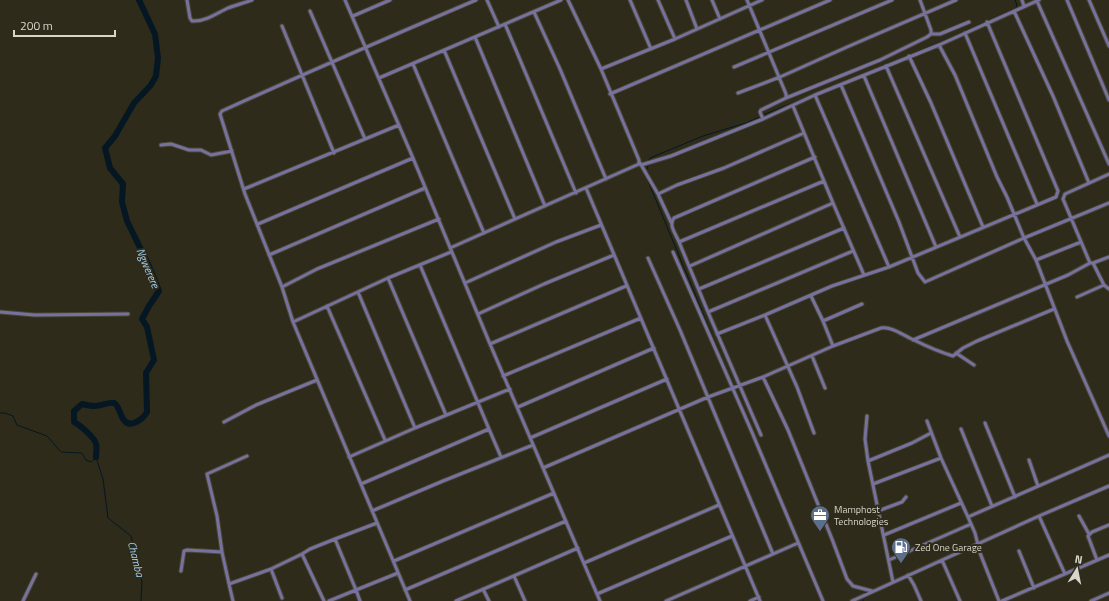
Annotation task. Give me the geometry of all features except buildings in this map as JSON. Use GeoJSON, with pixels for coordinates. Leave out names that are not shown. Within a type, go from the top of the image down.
{"type":"FeatureCollection","features":[{"type":"Feature","properties":{"kind":"street"},"geometry":{"type":"LineString","coordinates":[[187,0],[190,18],[192,21],[195,21],[210,17],[227,8],[252,0]]}},
{"type":"Feature","properties":{"kind":"street"},"geometry":{"type":"LineString","coordinates":[[345,0],[600,601]]}},
{"type":"Feature","properties":{"kind":"street"},"geometry":{"type":"LineString","coordinates":[[353,16],[390,0]]}},
{"type":"Feature","properties":{"kind":"street"},"geometry":{"type":"LineString","coordinates":[[410,601],[293,322],[282,286],[245,194],[220,117],[222,111],[366,48],[401,31],[476,0]]}},
{"type":"Feature","properties":{"kind":"street"},"geometry":{"type":"LineString","coordinates":[[487,0],[499,26]]}},
{"type":"Feature","properties":{"kind":"street"},"geometry":{"type":"LineString","coordinates":[[379,78],[560,0]]}},
{"type":"Feature","properties":{"kind":"street"},"geometry":{"type":"LineString","coordinates":[[568,0],[601,70],[640,163],[658,194],[671,223],[761,435]]}},
{"type":"Feature","properties":{"kind":"street"},"geometry":{"type":"LineString","coordinates":[[630,0],[651,48]]}},
{"type":"Feature","properties":{"kind":"street"},"geometry":{"type":"LineString","coordinates":[[658,0],[675,39]]}},
{"type":"Feature","properties":{"kind":"street"},"geometry":{"type":"LineString","coordinates":[[686,0],[697,29]]}},
{"type":"Feature","properties":{"kind":"street"},"geometry":{"type":"LineString","coordinates":[[712,0],[720,19]]}},
{"type":"Feature","properties":{"kind":"street"},"geometry":{"type":"LineString","coordinates":[[747,0],[780,77],[786,98]]}},
{"type":"Feature","properties":{"kind":"street"},"geometry":{"type":"LineString","coordinates":[[601,70],[762,0]]}},
{"type":"Feature","properties":{"kind":"street"},"geometry":{"type":"LineString","coordinates":[[610,94],[830,0]]}},
{"type":"Feature","properties":{"kind":"street"},"geometry":{"type":"LineString","coordinates":[[734,67],[892,0]]}},
{"type":"Feature","properties":{"kind":"street"},"geometry":{"type":"LineString","coordinates":[[920,0],[926,13],[931,34]]}},
{"type":"Feature","properties":{"kind":"street"},"geometry":{"type":"LineString","coordinates":[[738,92],[780,77],[847,46],[956,0]]}},
{"type":"Feature","properties":{"kind":"street"},"geometry":{"type":"LineString","coordinates":[[1022,0],[1024,6]]}},
{"type":"Feature","properties":{"kind":"street"},"geometry":{"type":"LineString","coordinates":[[293,322],[388,278],[420,265],[484,233],[640,163],[671,156],[763,119],[815,95],[939,45],[1038,0],[1109,164]]}},
{"type":"Feature","properties":{"kind":"street"},"geometry":{"type":"LineString","coordinates":[[1067,0],[1109,100]]}},
{"type":"Feature","properties":{"kind":"street"},"geometry":{"type":"LineString","coordinates":[[1089,0],[1109,46]]}},
{"type":"Feature","properties":{"kind":"street"},"geometry":{"type":"LineString","coordinates":[[310,11],[365,139]]}},
{"type":"Feature","properties":{"kind":"street"},"geometry":{"type":"LineString","coordinates":[[1014,11],[1053,96],[1089,183]]}},
{"type":"Feature","properties":{"kind":"street"},"geometry":{"type":"LineString","coordinates":[[534,12],[563,76],[606,179]]}},
{"type":"Feature","properties":{"kind":"street"},"geometry":{"type":"LineString","coordinates":[[763,119],[760,112],[761,110],[786,98],[880,60],[931,34],[940,34],[969,22]]}},
{"type":"Feature","properties":{"kind":"street"},"geometry":{"type":"LineString","coordinates":[[717,334],[766,315],[832,286],[889,267],[1056,197],[1058,191],[987,22]]}},
{"type":"Feature","properties":{"kind":"street"},"geometry":{"type":"LineString","coordinates":[[505,24],[576,192]]}},
{"type":"Feature","properties":{"kind":"street"},"geometry":{"type":"LineString","coordinates":[[282,26],[334,152]]}},
{"type":"Feature","properties":{"kind":"street"},"geometry":{"type":"LineString","coordinates":[[965,33],[1037,204]]}},
{"type":"Feature","properties":{"kind":"street"},"geometry":{"type":"LineString","coordinates":[[475,37],[545,206]]}},
{"type":"Feature","properties":{"kind":"street"},"geometry":{"type":"LineString","coordinates":[[939,45],[955,75],[1024,238],[1036,260],[1044,285],[1109,436]]}},
{"type":"Feature","properties":{"kind":"street"},"geometry":{"type":"LineString","coordinates":[[444,50],[515,219]]}},
{"type":"Feature","properties":{"kind":"street"},"geometry":{"type":"LineString","coordinates":[[909,56],[931,103],[983,227]]}},
{"type":"Feature","properties":{"kind":"street"},"geometry":{"type":"LineString","coordinates":[[413,64],[484,233]]}},
{"type":"Feature","properties":{"kind":"street"},"geometry":{"type":"LineString","coordinates":[[886,66],[960,237]]}},
{"type":"Feature","properties":{"kind":"street"},"geometry":{"type":"LineString","coordinates":[[864,76],[936,247]]}},
{"type":"Feature","properties":{"kind":"street"},"geometry":{"type":"LineString","coordinates":[[840,85],[913,257],[918,273],[925,282],[1024,238],[1109,203]]}},
{"type":"Feature","properties":{"kind":"street"},"geometry":{"type":"LineString","coordinates":[[815,95],[889,267]]}},
{"type":"Feature","properties":{"kind":"street"},"geometry":{"type":"LineString","coordinates":[[793,106],[864,275]]}},
{"type":"Feature","properties":{"kind":"street"},"geometry":{"type":"LineString","coordinates":[[244,189],[398,125]]}},
{"type":"Feature","properties":{"kind":"street"},"geometry":{"type":"LineString","coordinates":[[658,194],[677,184],[724,168],[804,133]]}},
{"type":"Feature","properties":{"kind":"street"},"geometry":{"type":"LineString","coordinates":[[161,145],[171,144],[189,150],[201,150],[211,155],[232,151]]}},
{"type":"Feature","properties":{"kind":"street"},"geometry":{"type":"LineString","coordinates":[[671,223],[674,218],[815,157]]}},
{"type":"Feature","properties":{"kind":"street"},"geometry":{"type":"LineString","coordinates":[[258,224],[413,158]]}},
{"type":"Feature","properties":{"kind":"street"},"geometry":{"type":"LineString","coordinates":[[1109,174],[1065,194],[1063,199],[1091,263],[1104,285],[1109,289]]}},
{"type":"Feature","properties":{"kind":"street"},"geometry":{"type":"LineString","coordinates":[[679,242],[824,181]]}},
{"type":"Feature","properties":{"kind":"street"},"geometry":{"type":"LineString","coordinates":[[269,255],[425,188]]}},
{"type":"Feature","properties":{"kind":"street"},"geometry":{"type":"LineString","coordinates":[[586,188],[759,599],[750,601]]}},
{"type":"Feature","properties":{"kind":"street"},"geometry":{"type":"LineString","coordinates":[[690,266],[833,203]]}},
{"type":"Feature","properties":{"kind":"street"},"geometry":{"type":"LineString","coordinates":[[282,286],[317,269],[439,219]]}},
{"type":"Feature","properties":{"kind":"street"},"geometry":{"type":"LineString","coordinates":[[465,283],[556,242],[601,225]]}},
{"type":"Feature","properties":{"kind":"street"},"geometry":{"type":"LineString","coordinates":[[699,289],[844,228]]}},
{"type":"Feature","properties":{"kind":"street"},"geometry":{"type":"LineString","coordinates":[[1036,260],[1081,242]]}},
{"type":"Feature","properties":{"kind":"street"},"geometry":{"type":"LineString","coordinates":[[708,312],[853,251]]}},
{"type":"Feature","properties":{"kind":"street"},"geometry":{"type":"LineString","coordinates":[[673,252],[733,388],[823,601]]}},
{"type":"Feature","properties":{"kind":"street"},"geometry":{"type":"LineString","coordinates":[[478,314],[544,284],[614,255]]}},
{"type":"Feature","properties":{"kind":"street"},"geometry":{"type":"LineString","coordinates":[[913,340],[1068,275],[1091,263],[1109,257]]}},
{"type":"Feature","properties":{"kind":"street"},"geometry":{"type":"LineString","coordinates":[[648,258],[773,554]]}},
{"type":"Feature","properties":{"kind":"street"},"geometry":{"type":"LineString","coordinates":[[420,265],[477,402],[502,457]]}},
{"type":"Feature","properties":{"kind":"street"},"geometry":{"type":"LineString","coordinates":[[388,278],[446,415]]}},
{"type":"Feature","properties":{"kind":"street"},"geometry":{"type":"LineString","coordinates":[[1076,296],[1104,285]]}},
{"type":"Feature","properties":{"kind":"street"},"geometry":{"type":"LineString","coordinates":[[490,344],[626,286]]}},
{"type":"Feature","properties":{"kind":"street"},"geometry":{"type":"LineString","coordinates":[[358,292],[415,428]]}},
{"type":"Feature","properties":{"kind":"street"},"geometry":{"type":"LineString","coordinates":[[811,296],[833,346]]}},
{"type":"Feature","properties":{"kind":"street"},"geometry":{"type":"LineString","coordinates":[[823,321],[862,304]]}},
{"type":"Feature","properties":{"kind":"street"},"geometry":{"type":"LineString","coordinates":[[327,306],[385,440]]}},
{"type":"Feature","properties":{"kind":"street"},"geometry":{"type":"LineString","coordinates":[[543,468],[708,397],[763,377],[833,346],[886,327],[952,356],[977,340],[1054,308]]}},
{"type":"Feature","properties":{"kind":"street"},"geometry":{"type":"LineString","coordinates":[[0,312],[35,315],[128,314]]}},
{"type":"Feature","properties":{"kind":"street"},"geometry":{"type":"LineString","coordinates":[[766,315],[797,387],[814,433]]}},
{"type":"Feature","properties":{"kind":"street"},"geometry":{"type":"LineString","coordinates":[[504,376],[641,318]]}},
{"type":"Feature","properties":{"kind":"street"},"geometry":{"type":"LineString","coordinates":[[518,407],[654,348]]}},
{"type":"Feature","properties":{"kind":"street"},"geometry":{"type":"LineString","coordinates":[[956,353],[974,365]]}},
{"type":"Feature","properties":{"kind":"street"},"geometry":{"type":"LineString","coordinates":[[812,356],[825,388]]}},
{"type":"Feature","properties":{"kind":"street"},"geometry":{"type":"LineString","coordinates":[[763,377],[788,430],[830,532],[847,579],[852,586],[873,591]]}},
{"type":"Feature","properties":{"kind":"street"},"geometry":{"type":"LineString","coordinates":[[530,438],[667,379]]}},
{"type":"Feature","properties":{"kind":"street"},"geometry":{"type":"LineString","coordinates":[[224,422],[256,405],[317,380]]}},
{"type":"Feature","properties":{"kind":"street"},"geometry":{"type":"LineString","coordinates":[[349,457],[385,440],[510,389]]}},
{"type":"Feature","properties":{"kind":"street"},"geometry":{"type":"LineString","coordinates":[[867,416],[865,439],[868,461],[893,582]]}},
{"type":"Feature","properties":{"kind":"street"},"geometry":{"type":"LineString","coordinates":[[927,421],[930,433],[975,533],[977,545],[999,601]]}},
{"type":"Feature","properties":{"kind":"street"},"geometry":{"type":"LineString","coordinates":[[985,423],[1015,497]]}},
{"type":"Feature","properties":{"kind":"street"},"geometry":{"type":"LineString","coordinates":[[360,484],[489,429]]}},
{"type":"Feature","properties":{"kind":"street"},"geometry":{"type":"LineString","coordinates":[[961,429],[992,506]]}},
{"type":"Feature","properties":{"kind":"street"},"geometry":{"type":"LineString","coordinates":[[868,461],[930,433]]}},
{"type":"Feature","properties":{"kind":"street"},"geometry":{"type":"LineString","coordinates":[[372,511],[533,445]]}},
{"type":"Feature","properties":{"kind":"street"},"geometry":{"type":"LineString","coordinates":[[968,517],[1109,455]]}},
{"type":"Feature","properties":{"kind":"street"},"geometry":{"type":"LineString","coordinates":[[233,601],[222,552],[217,516],[207,474],[247,456]]}},
{"type":"Feature","properties":{"kind":"street"},"geometry":{"type":"LineString","coordinates":[[873,484],[941,458]]}},
{"type":"Feature","properties":{"kind":"street"},"geometry":{"type":"LineString","coordinates":[[1029,460],[1038,486]]}},
{"type":"Feature","properties":{"kind":"street"},"geometry":{"type":"LineString","coordinates":[[853,601],[1039,516],[1109,486]]}},
{"type":"Feature","properties":{"kind":"street"},"geometry":{"type":"LineString","coordinates":[[394,561],[554,493]]}},
{"type":"Feature","properties":{"kind":"street"},"geometry":{"type":"LineString","coordinates":[[878,511],[902,502],[906,497]]}},
{"type":"Feature","properties":{"kind":"street"},"geometry":{"type":"LineString","coordinates":[[884,535],[962,503]]}},
{"type":"Feature","properties":{"kind":"street"},"geometry":{"type":"LineString","coordinates":[[584,563],[719,505]]}},
{"type":"Feature","properties":{"kind":"street"},"geometry":{"type":"LineString","coordinates":[[1039,516],[1064,574]]}},
{"type":"Feature","properties":{"kind":"street"},"geometry":{"type":"LineString","coordinates":[[1079,516],[1088,534],[1088,538],[1097,560]]}},
{"type":"Feature","properties":{"kind":"street"},"geometry":{"type":"LineString","coordinates":[[405,590],[566,520]]}},
{"type":"Feature","properties":{"kind":"street"},"geometry":{"type":"LineString","coordinates":[[229,584],[271,568],[310,549],[377,523]]}},
{"type":"Feature","properties":{"kind":"street"},"geometry":{"type":"LineString","coordinates":[[889,560],[971,524]]}},
{"type":"Feature","properties":{"kind":"street"},"geometry":{"type":"LineString","coordinates":[[1088,534],[1109,525]]}},
{"type":"Feature","properties":{"kind":"street"},"geometry":{"type":"LineString","coordinates":[[597,594],[732,536]]}},
{"type":"Feature","properties":{"kind":"street"},"geometry":{"type":"LineString","coordinates":[[335,539],[360,601]]}},
{"type":"Feature","properties":{"kind":"street"},"geometry":{"type":"LineString","coordinates":[[666,601],[798,543]]}},
{"type":"Feature","properties":{"kind":"street"},"geometry":{"type":"LineString","coordinates":[[456,601],[578,548]]}},
{"type":"Feature","properties":{"kind":"street"},"geometry":{"type":"LineString","coordinates":[[181,570],[185,550],[222,552]]}},
{"type":"Feature","properties":{"kind":"street"},"geometry":{"type":"LineString","coordinates":[[1019,551],[1034,588]]}},
{"type":"Feature","properties":{"kind":"street"},"geometry":{"type":"LineString","coordinates":[[302,554],[324,601]]}},
{"type":"Feature","properties":{"kind":"street"},"geometry":{"type":"LineString","coordinates":[[1002,601],[1109,554]]}},
{"type":"Feature","properties":{"kind":"street"},"geometry":{"type":"LineString","coordinates":[[942,560],[960,601]]}},
{"type":"Feature","properties":{"kind":"street"},"geometry":{"type":"LineString","coordinates":[[271,568],[282,598]]}},
{"type":"Feature","properties":{"kind":"street"},"geometry":{"type":"LineString","coordinates":[[329,601],[398,573]]}},
{"type":"Feature","properties":{"kind":"street"},"geometry":{"type":"LineString","coordinates":[[23,601],[36,574]]}},
{"type":"Feature","properties":{"kind":"street"},"geometry":{"type":"LineString","coordinates":[[908,575],[921,600],[916,601]]}},
{"type":"Feature","properties":{"kind":"street"},"geometry":{"type":"LineString","coordinates":[[514,576],[525,601]]}},
{"type":"Feature","properties":{"kind":"street"},"geometry":{"type":"LineString","coordinates":[[483,589],[488,601]]}},
{"type":"Feature","properties":{"kind":"street"},"geometry":{"type":"LineString","coordinates":[[1091,601],[1109,594]]}},
{"type":"Feature","properties":{"kind":"waterway","name":"Ngwerere"},"geometry":{"type":"LineString","coordinates":[[96,457],[95,441],[87,432],[74,422],[74,411],[82,404],[95,406],[114,403],[127,423],[130,424],[140,420],[147,412],[146,373],[154,360],[147,327],[142,319],[159,291],[148,264],[127,221],[122,202],[123,184],[110,168],[105,148],[115,136],[134,103],[151,85],[156,76],[158,58],[155,34],[139,0]]}},
{"type":"Feature","properties":{"kind":"waterway"},"geometry":{"type":"LineString","coordinates":[[763,115],[936,44],[1016,8],[1017,5],[1015,0]]}},
{"type":"Feature","properties":{"kind":"waterway"},"geometry":{"type":"LineString","coordinates":[[649,160],[650,158],[703,136],[746,123],[760,117]]}},
{"type":"Feature","properties":{"kind":"waterway"},"geometry":{"type":"LineString","coordinates":[[646,176],[733,386]]}},
{"type":"Feature","properties":{"kind":"waterway"},"geometry":{"type":"LineString","coordinates":[[736,391],[751,426]]}},
{"type":"Feature","properties":{"kind":"waterway","name":"Ngwerere"},"geometry":{"type":"LineString","coordinates":[[0,413],[13,416],[17,425],[47,436],[61,452],[82,453],[86,460],[91,462],[96,458]]}},
{"type":"Feature","properties":{"kind":"waterway"},"geometry":{"type":"LineString","coordinates":[[754,434],[825,601]]}},
{"type":"Feature","properties":{"kind":"waterway","name":"Chamba"},"geometry":{"type":"LineString","coordinates":[[96,457],[103,479],[108,518],[131,536],[142,582],[141,601]]}},
{"type":"Feature","properties":{"kind":"place","name":"Mamphost Technologies"},"geometry":{"type":"Point","coordinates":[820,532]}},
{"type":"Feature","properties":{"kind":"place","name":"Zed One Garage"},"geometry":{"type":"Point","coordinates":[901,564]}}]}
